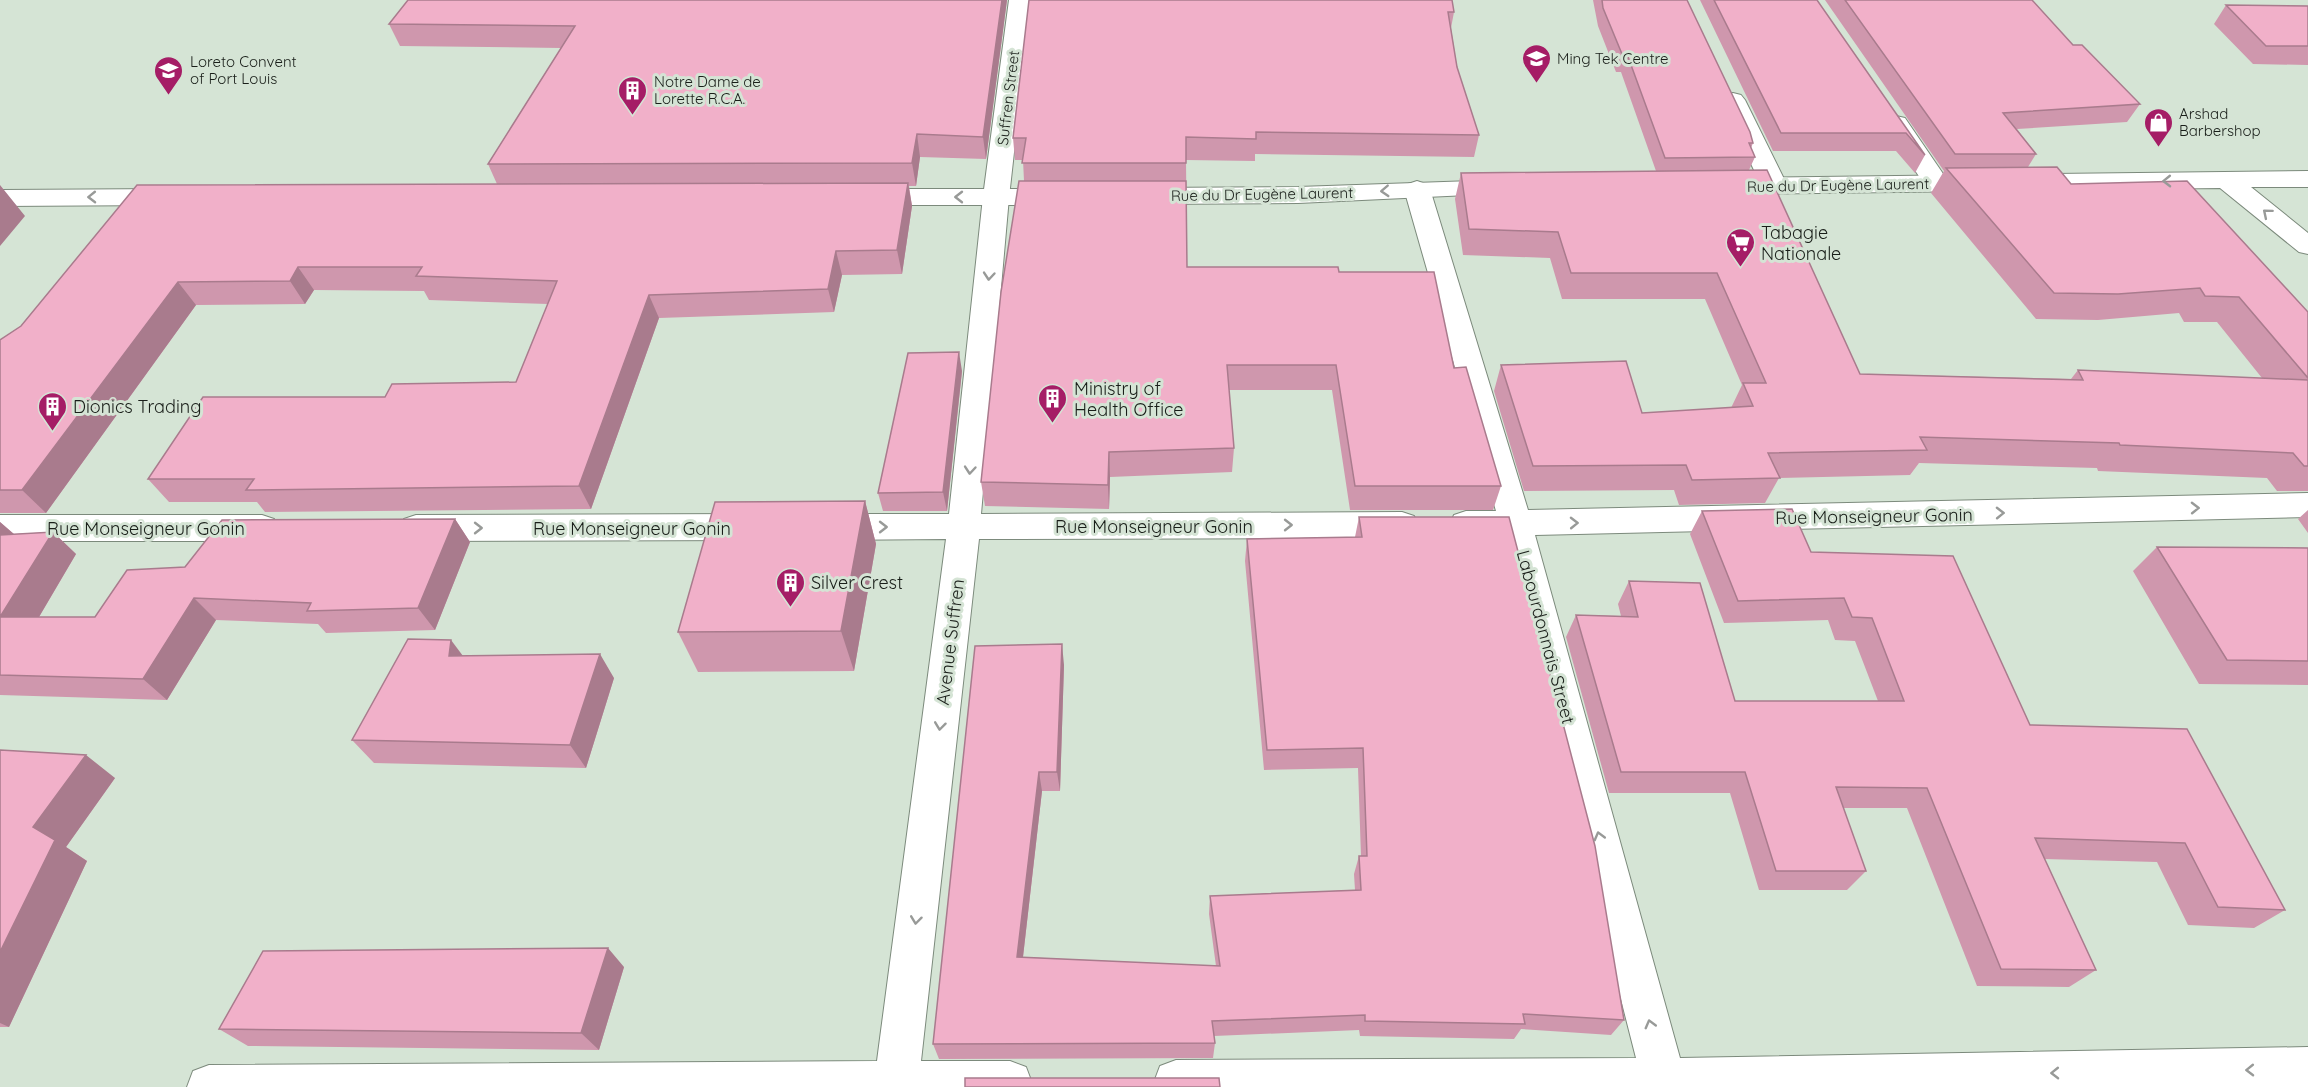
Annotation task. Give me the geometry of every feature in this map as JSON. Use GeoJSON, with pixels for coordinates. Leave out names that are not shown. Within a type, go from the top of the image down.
{"type":"FeatureCollection","features":[{"type":"Feature","properties":{"kind":"street","name":"Suffren Street"},"geometry":{"type":"LineString","coordinates":[[996,197],[1020,0]]}},
{"type":"Feature","properties":{"kind":"street"},"geometry":{"type":"LineString","coordinates":[[1725,82],[1774,185]]}},
{"type":"Feature","properties":{"kind":"street"},"geometry":{"type":"LineString","coordinates":[[1884,106],[1937,184]]}},
{"type":"Feature","properties":{"kind":"street","name":"Rue du Dr Eugène Laurent"},"geometry":{"type":"LineString","coordinates":[[1708,186],[2308,179]]}},
{"type":"Feature","properties":{"kind":"street"},"geometry":{"type":"LineString","coordinates":[[2226,180],[2308,246]]}},
{"type":"Feature","properties":{"kind":"street","name":"Rue du Dr Eugène Laurent"},"geometry":{"type":"LineString","coordinates":[[1120,196],[1298,195],[1417,189],[1523,188]]}},
{"type":"Feature","properties":{"kind":"street","name":"Labourdonnais Street"},"geometry":{"type":"LineString","coordinates":[[1417,189],[1516,524],[1666,1084]]}},
{"type":"Feature","properties":{"kind":"street"},"geometry":{"type":"LineString","coordinates":[[842,197],[1086,196]]}},
{"type":"Feature","properties":{"kind":"street"},"geometry":{"type":"LineString","coordinates":[[108,224],[130,197]]}},
{"type":"Feature","properties":{"kind":"street"},"geometry":{"type":"LineString","coordinates":[[0,198],[189,197]]}},
{"type":"Feature","properties":{"kind":"street","name":"Avenue Suffren"},"geometry":{"type":"LineString","coordinates":[[896,1085],[964,527],[996,197]]}},
{"type":"Feature","properties":{"kind":"street","name":"Rue Monseigneur Gonin"},"geometry":{"type":"LineString","coordinates":[[381,528],[1516,524],[2308,506]]}},
{"type":"Feature","properties":{"kind":"street","name":"Rue Monseigneur Gonin"},"geometry":{"type":"LineString","coordinates":[[0,528],[298,528]]}},
{"type":"Feature","properties":{"kind":"street"},"geometry":{"type":"LineString","coordinates":[[1133,1082],[1666,1084],[2308,1069]]}},
{"type":"Feature","properties":{"kind":"street"},"geometry":{"type":"LineString","coordinates":[[209,1087],[896,1085],[1050,1082]]}},
{"type":"Feature","properties":{"kind":"building"},"geometry":{"type":"Polygon","coordinates":[[[408,0],[1002,0],[983,137],[917,134],[912,163],[488,164],[575,26],[389,24],[408,0]]]}},
{"type":"Feature","properties":{"kind":"building"},"geometry":{"type":"Polygon","coordinates":[[[1029,0],[1452,0],[1454,12],[1448,12],[1457,67],[1479,135],[1256,132],[1256,139],[1186,137],[1186,163],[1022,163],[1026,138],[1013,138],[1029,0]]]}},
{"type":"Feature","properties":{"kind":"building"},"geometry":{"type":"Polygon","coordinates":[[[1602,0],[1687,0],[1750,132],[1753,143],[1749,143],[1755,157],[1665,158],[1627,54],[1622,54],[1603,8],[1602,0]]]}},
{"type":"Feature","properties":{"kind":"building"},"geometry":{"type":"Polygon","coordinates":[[[1714,0],[1817,0],[1925,155],[1906,133],[1781,133],[1714,0]]]}},
{"type":"Feature","properties":{"kind":"building"},"geometry":{"type":"Polygon","coordinates":[[[1845,0],[2032,0],[2073,45],[2082,45],[2140,104],[2003,113],[2036,154],[1955,154],[1845,0]]]}},
{"type":"Feature","properties":{"kind":"building"},"geometry":{"type":"Polygon","coordinates":[[[2226,5],[2308,6],[2308,46],[2266,46],[2226,5]]]}},
{"type":"Feature","properties":{"kind":"building"},"geometry":{"type":"Polygon","coordinates":[[[2057,167],[2071,184],[2187,181],[2308,312],[2308,378],[2239,297],[2205,296],[2200,288],[2118,294],[2054,293],[1946,168],[2057,167]]]}},
{"type":"Feature","properties":{"kind":"building"},"geometry":{"type":"Polygon","coordinates":[[[1767,170],[1860,374],[2083,380],[2078,370],[2308,380],[2308,466],[2304,466],[2293,453],[2120,445],[2119,443],[1920,437],[1927,450],[1768,453],[1780,478],[1692,480],[1686,465],[1533,466],[1501,365],[1626,361],[1642,413],[1753,406],[1743,383],[1766,383],[1717,273],[1571,273],[1558,232],[1469,229],[1461,173],[1767,170]]]}},
{"type":"Feature","properties":{"kind":"building"},"geometry":{"type":"Polygon","coordinates":[[[1019,181],[1186,181],[1187,267],[1338,267],[1339,272],[1434,272],[1454,368],[1466,367],[1501,486],[1355,486],[1336,365],[1227,365],[1234,448],[1109,452],[1108,485],[981,482],[1001,292],[1019,181]]]}},
{"type":"Feature","properties":{"kind":"building"},"geometry":{"type":"Polygon","coordinates":[[[908,183],[897,250],[836,251],[828,289],[649,295],[579,486],[246,490],[254,479],[148,479],[203,397],[385,397],[392,384],[516,382],[557,281],[416,276],[422,267],[298,267],[290,281],[178,282],[22,490],[0,490],[0,340],[21,326],[137,185],[908,183]]]}},
{"type":"Feature","properties":{"kind":"building"},"geometry":{"type":"Polygon","coordinates":[[[959,352],[943,492],[878,493],[908,353],[959,352]]]}},
{"type":"Feature","properties":{"kind":"building"},"geometry":{"type":"Polygon","coordinates":[[[865,501],[841,631],[678,632],[715,502],[865,501]]]}},
{"type":"Feature","properties":{"kind":"building"},"geometry":{"type":"Polygon","coordinates":[[[1792,509],[1811,552],[1953,556],[2030,725],[2187,729],[2285,910],[2218,907],[2185,843],[2035,838],[2096,970],[2001,969],[1927,788],[1836,787],[1866,871],[1776,871],[1745,772],[1621,772],[1576,615],[1638,617],[1629,581],[1700,583],[1735,701],[1904,701],[1872,618],[1852,617],[1844,598],[1738,601],[1702,511],[1792,509]]]}},
{"type":"Feature","properties":{"kind":"building"},"geometry":{"type":"Polygon","coordinates":[[[1359,517],[1509,517],[1595,846],[1624,1020],[1523,1014],[1525,1024],[1365,1021],[1365,1015],[1212,1021],[1215,1043],[933,1044],[975,646],[1062,644],[1057,772],[1039,772],[1017,957],[1220,966],[1210,896],[1361,890],[1359,856],[1367,856],[1363,748],[1267,750],[1247,539],[1362,537],[1359,517]]]}},
{"type":"Feature","properties":{"kind":"building"},"geometry":{"type":"Polygon","coordinates":[[[455,519],[418,608],[307,611],[311,603],[194,598],[143,679],[0,675],[0,617],[95,617],[127,570],[185,567],[222,520],[455,519]]]}},
{"type":"Feature","properties":{"kind":"building"},"geometry":{"type":"Polygon","coordinates":[[[53,532],[0,617],[0,535],[53,532]]]}},
{"type":"Feature","properties":{"kind":"building"},"geometry":{"type":"Polygon","coordinates":[[[2157,547],[2308,548],[2308,661],[2227,660],[2157,547]]]}},
{"type":"Feature","properties":{"kind":"building"},"geometry":{"type":"Polygon","coordinates":[[[408,639],[451,640],[449,656],[600,654],[570,745],[352,740],[408,639]]]}},
{"type":"Feature","properties":{"kind":"building"},"geometry":{"type":"Polygon","coordinates":[[[0,750],[86,755],[33,827],[55,840],[0,952],[0,750]]]}},
{"type":"Feature","properties":{"kind":"building"},"geometry":{"type":"Polygon","coordinates":[[[608,948],[581,1033],[219,1029],[263,951],[608,948]]]}},
{"type":"Feature","properties":{"kind":"building"},"geometry":{"type":"Polygon","coordinates":[[[965,1078],[1219,1078],[1220,1087],[965,1087],[965,1078]]]}},
{"type":"Feature","properties":{"kind":"place","name":"Ming Tek Centre"},"geometry":{"type":"Point","coordinates":[1536,84]}},
{"type":"Feature","properties":{"kind":"place","name":"Loreto Convent of Port Louis"},"geometry":{"type":"Point","coordinates":[169,96]}},
{"type":"Feature","properties":{"kind":"place","name":"Notre Dame de Lorette R.C.A."},"geometry":{"type":"Point","coordinates":[633,116]}},
{"type":"Feature","properties":{"kind":"place","name":"Arshad Barbershop"},"geometry":{"type":"Point","coordinates":[2158,148]}},
{"type":"Feature","properties":{"kind":"place","name":"Tabagie Nationale"},"geometry":{"type":"Point","coordinates":[1740,268]}},
{"type":"Feature","properties":{"kind":"place","name":"Ministry of Health Office"},"geometry":{"type":"Point","coordinates":[1053,424]}},
{"type":"Feature","properties":{"kind":"place","name":"Dionics Trading"},"geometry":{"type":"Point","coordinates":[52,432]}},
{"type":"Feature","properties":{"kind":"place","name":"Silver Crest"},"geometry":{"type":"Point","coordinates":[790,608]}}]}
